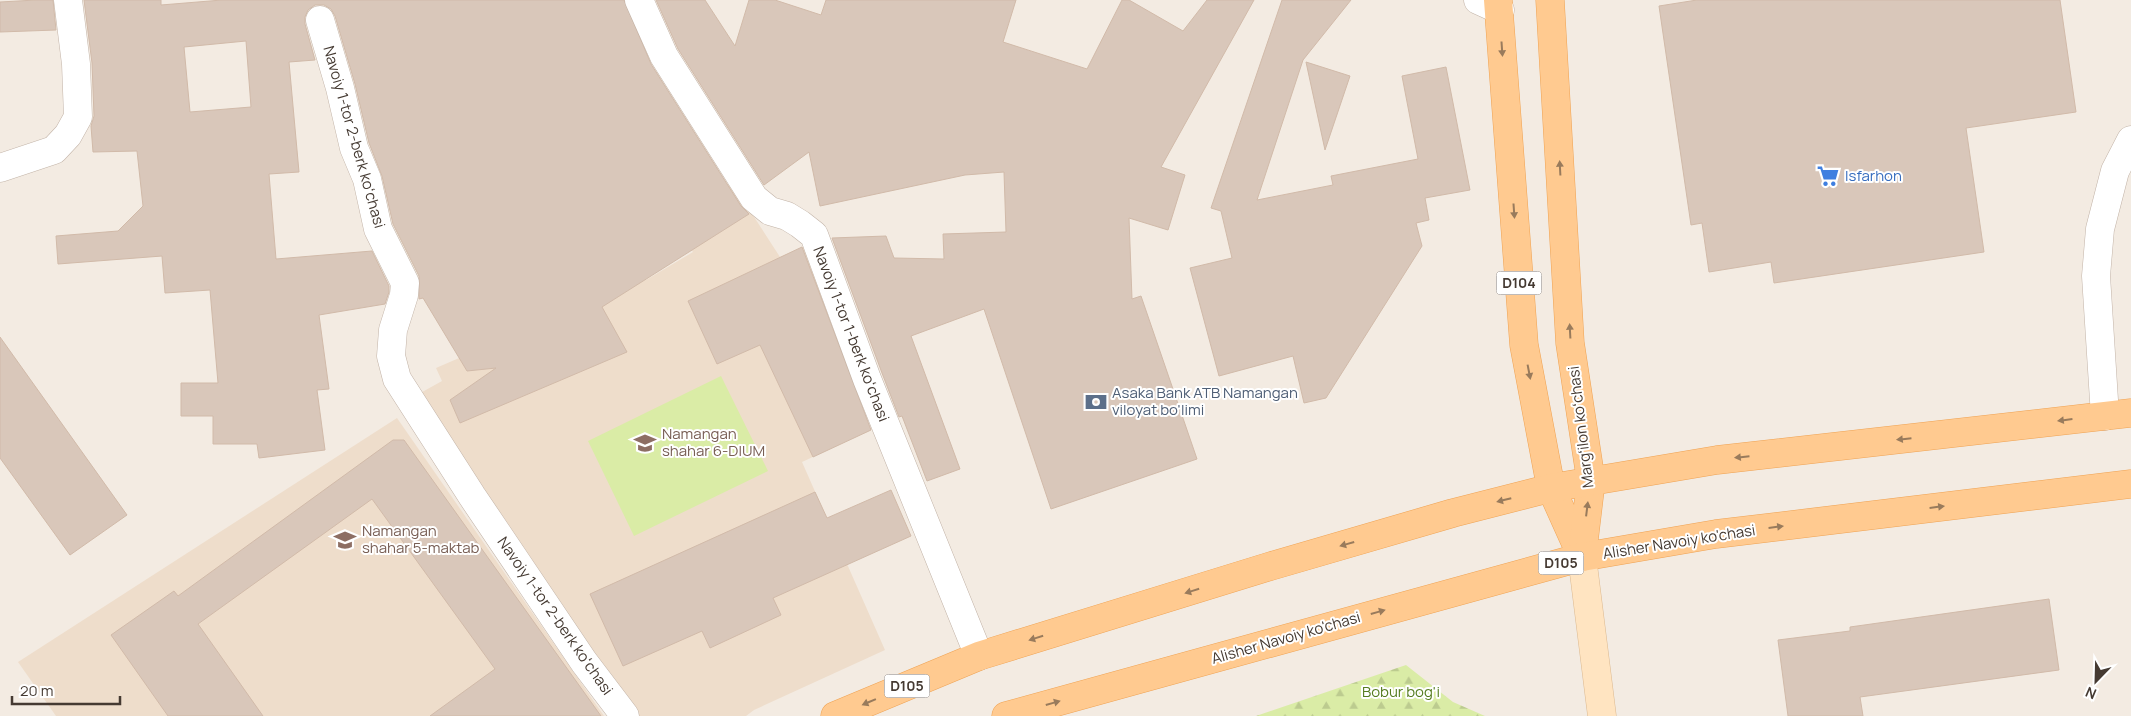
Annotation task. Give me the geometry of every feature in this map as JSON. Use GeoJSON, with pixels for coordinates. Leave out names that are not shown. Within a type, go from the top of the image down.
{"type":"FeatureCollection","features":[{"type":"Feature","properties":{"kind":"main road","name":"Margʻilon koʻchasi"},"geometry":{"type":"LineString","coordinates":[[1550,0],[1570,343],[1591,481],[1582,557]]}},
{"type":"Feature","properties":{"kind":"main road","name":"D104"},"geometry":{"type":"LineString","coordinates":[[1492,3],[1524,345],[1551,488],[1582,557]]}},
{"type":"Feature","properties":{"kind":"main road","name":"D105"},"geometry":{"type":"LineString","coordinates":[[835,716],[979,656],[1280,563],[1453,513],[1551,488],[1717,460],[2118,414]]}},
{"type":"Feature","properties":{"kind":"main road","name":"Alisher Navoiy ko'chasi"},"geometry":{"type":"LineString","coordinates":[[1006,716],[1582,557],[1724,533],[2131,484]]}},
{"type":"Feature","properties":{"kind":"main road"},"geometry":{"type":"LineString","coordinates":[[1582,557],[1602,716]]}},
{"type":"Feature","properties":{"kind":"street"},"geometry":{"type":"LineString","coordinates":[[0,168],[54,150],[68,135],[78,117],[76,64],[68,0]]}},
{"type":"Feature","properties":{"kind":"street","name":"Navoiy 1-tor 1-berk koʻchasi"},"geometry":{"type":"LineString","coordinates":[[639,0],[664,56],[754,198],[770,211],[787,216],[814,235],[867,379],[979,656]]}},
{"type":"Feature","properties":{"kind":"street","name":"Navoiy 1-tor 2-berk koʻchasi"},"geometry":{"type":"LineString","coordinates":[[320,20],[340,88],[354,148],[367,178],[378,229],[405,282],[404,296],[392,330],[391,356],[397,380],[434,439],[574,646],[625,716]]}},
{"type":"Feature","properties":{"kind":"street"},"geometry":{"type":"LineString","coordinates":[[2118,414],[2096,276],[2100,229],[2115,171],[2131,140]]}},
{"type":"Feature","properties":{"kind":"shaded area","name":"Namangan shahar 6-DIUM"},"geometry":{"type":"Polygon","coordinates":[[[732,183],[780,257],[805,246],[835,310],[818,318],[871,430],[802,462],[885,650],[754,710],[746,716],[637,716],[415,396],[442,381],[436,368],[644,278],[646,280],[693,252],[672,222],[732,183]]]}},
{"type":"Feature","properties":{"kind":"shaded area","name":"Namangan shahar 5-maktab"},"geometry":{"type":"Polygon","coordinates":[[[397,418],[604,716],[56,716],[18,662],[397,418]]]}},
{"type":"Feature","properties":{"kind":"green space"},"geometry":{"type":"Polygon","coordinates":[[[721,376],[768,471],[634,536],[588,441],[721,376]]]}},
{"type":"Feature","properties":{"kind":"green space","name":"Bobur bog'i"},"geometry":{"type":"Polygon","coordinates":[[[1406,665],[1453,702],[1485,716],[1256,716],[1406,665]]]}},
{"type":"Feature","properties":{"kind":"building"},"geometry":{"type":"Polygon","coordinates":[[[53,0],[56,30],[0,32],[0,2],[53,0]]]}},
{"type":"Feature","properties":{"kind":"building"},"geometry":{"type":"Polygon","coordinates":[[[84,0],[161,0],[161,5],[222,0],[624,0],[651,64],[741,206],[749,214],[602,307],[627,352],[460,423],[450,400],[496,368],[467,371],[423,298],[419,299],[419,276],[393,224],[382,176],[369,143],[355,84],[335,16],[331,9],[324,5],[315,5],[308,10],[305,24],[315,60],[289,62],[299,172],[269,174],[276,259],[372,251],[389,286],[389,292],[385,304],[319,315],[329,389],[317,390],[325,450],[259,458],[257,444],[213,444],[213,416],[181,416],[181,383],[218,383],[210,290],[165,293],[162,256],[58,264],[56,236],[118,231],[143,206],[137,151],[93,152],[91,126],[94,116],[92,63],[84,0]],[[246,41],[184,47],[190,112],[251,107],[246,41]]]}},
{"type":"Feature","properties":{"kind":"building"},"geometry":{"type":"Polygon","coordinates":[[[656,0],[705,0],[735,46],[749,0],[775,0],[821,15],[826,0],[1016,0],[1003,42],[1087,69],[1122,0],[1129,0],[1183,31],[1207,0],[1254,0],[1161,167],[1185,175],[1168,230],[1129,218],[1132,299],[1141,296],[1197,459],[1051,509],[984,309],[911,336],[960,469],[927,481],[902,416],[899,417],[832,238],[886,236],[894,258],[944,259],[943,234],[1006,232],[1004,172],[965,175],[820,206],[809,152],[764,185],[678,49],[656,0]]]}},
{"type":"Feature","properties":{"kind":"building"},"geometry":{"type":"Polygon","coordinates":[[[1282,0],[1351,0],[1303,60],[1257,200],[1333,185],[1331,176],[1418,159],[1402,76],[1446,67],[1470,190],[1425,198],[1429,220],[1416,223],[1422,246],[1326,398],[1304,403],[1293,356],[1219,376],[1190,268],[1232,258],[1221,211],[1211,208],[1282,0]]]}},
{"type":"Feature","properties":{"kind":"building","name":"Isfarhon"},"geometry":{"type":"Polygon","coordinates":[[[1697,0],[2060,0],[2076,112],[1966,128],[1984,252],[1774,283],[1771,262],[1709,272],[1702,223],[1691,225],[1659,6],[1697,0]]]}},
{"type":"Feature","properties":{"kind":"building"},"geometry":{"type":"Polygon","coordinates":[[[1306,62],[1350,76],[1325,150],[1306,62]]]}},
{"type":"Feature","properties":{"kind":"building"},"geometry":{"type":"Polygon","coordinates":[[[802,247],[871,430],[813,457],[760,345],[717,364],[688,301],[802,247]]]}},
{"type":"Feature","properties":{"kind":"building"},"geometry":{"type":"Polygon","coordinates":[[[0,337],[127,515],[70,555],[0,458],[0,337]]]}},
{"type":"Feature","properties":{"kind":"building"},"geometry":{"type":"Polygon","coordinates":[[[393,440],[404,440],[601,716],[430,716],[495,669],[372,499],[198,624],[263,716],[168,716],[111,635],[174,591],[178,596],[393,440]]]}},
{"type":"Feature","properties":{"kind":"building"},"geometry":{"type":"Polygon","coordinates":[[[891,490],[911,536],[773,598],[781,615],[710,648],[702,631],[623,666],[590,594],[815,492],[827,518],[891,490]]]}},
{"type":"Feature","properties":{"kind":"building"},"geometry":{"type":"Polygon","coordinates":[[[2049,599],[2059,670],[1860,697],[1863,716],[1788,716],[1778,640],[1850,631],[1850,627],[2049,599]]]}},
{"type":"Feature","properties":{"kind":"place","name":"Isfarhon"},"geometry":{"type":"Point","coordinates":[1828,176]}},
{"type":"Feature","properties":{"kind":"place","name":"Asaka Bank ATB Namangan viloyat bo'limi"},"geometry":{"type":"Point","coordinates":[1096,402]}},
{"type":"Feature","properties":{"kind":"place","name":"Namangan shahar 6-DIUM"},"geometry":{"type":"Point","coordinates":[645,443]}},
{"type":"Feature","properties":{"kind":"place","name":"Namangan shahar 5-maktab"},"geometry":{"type":"Point","coordinates":[345,540]}}]}
